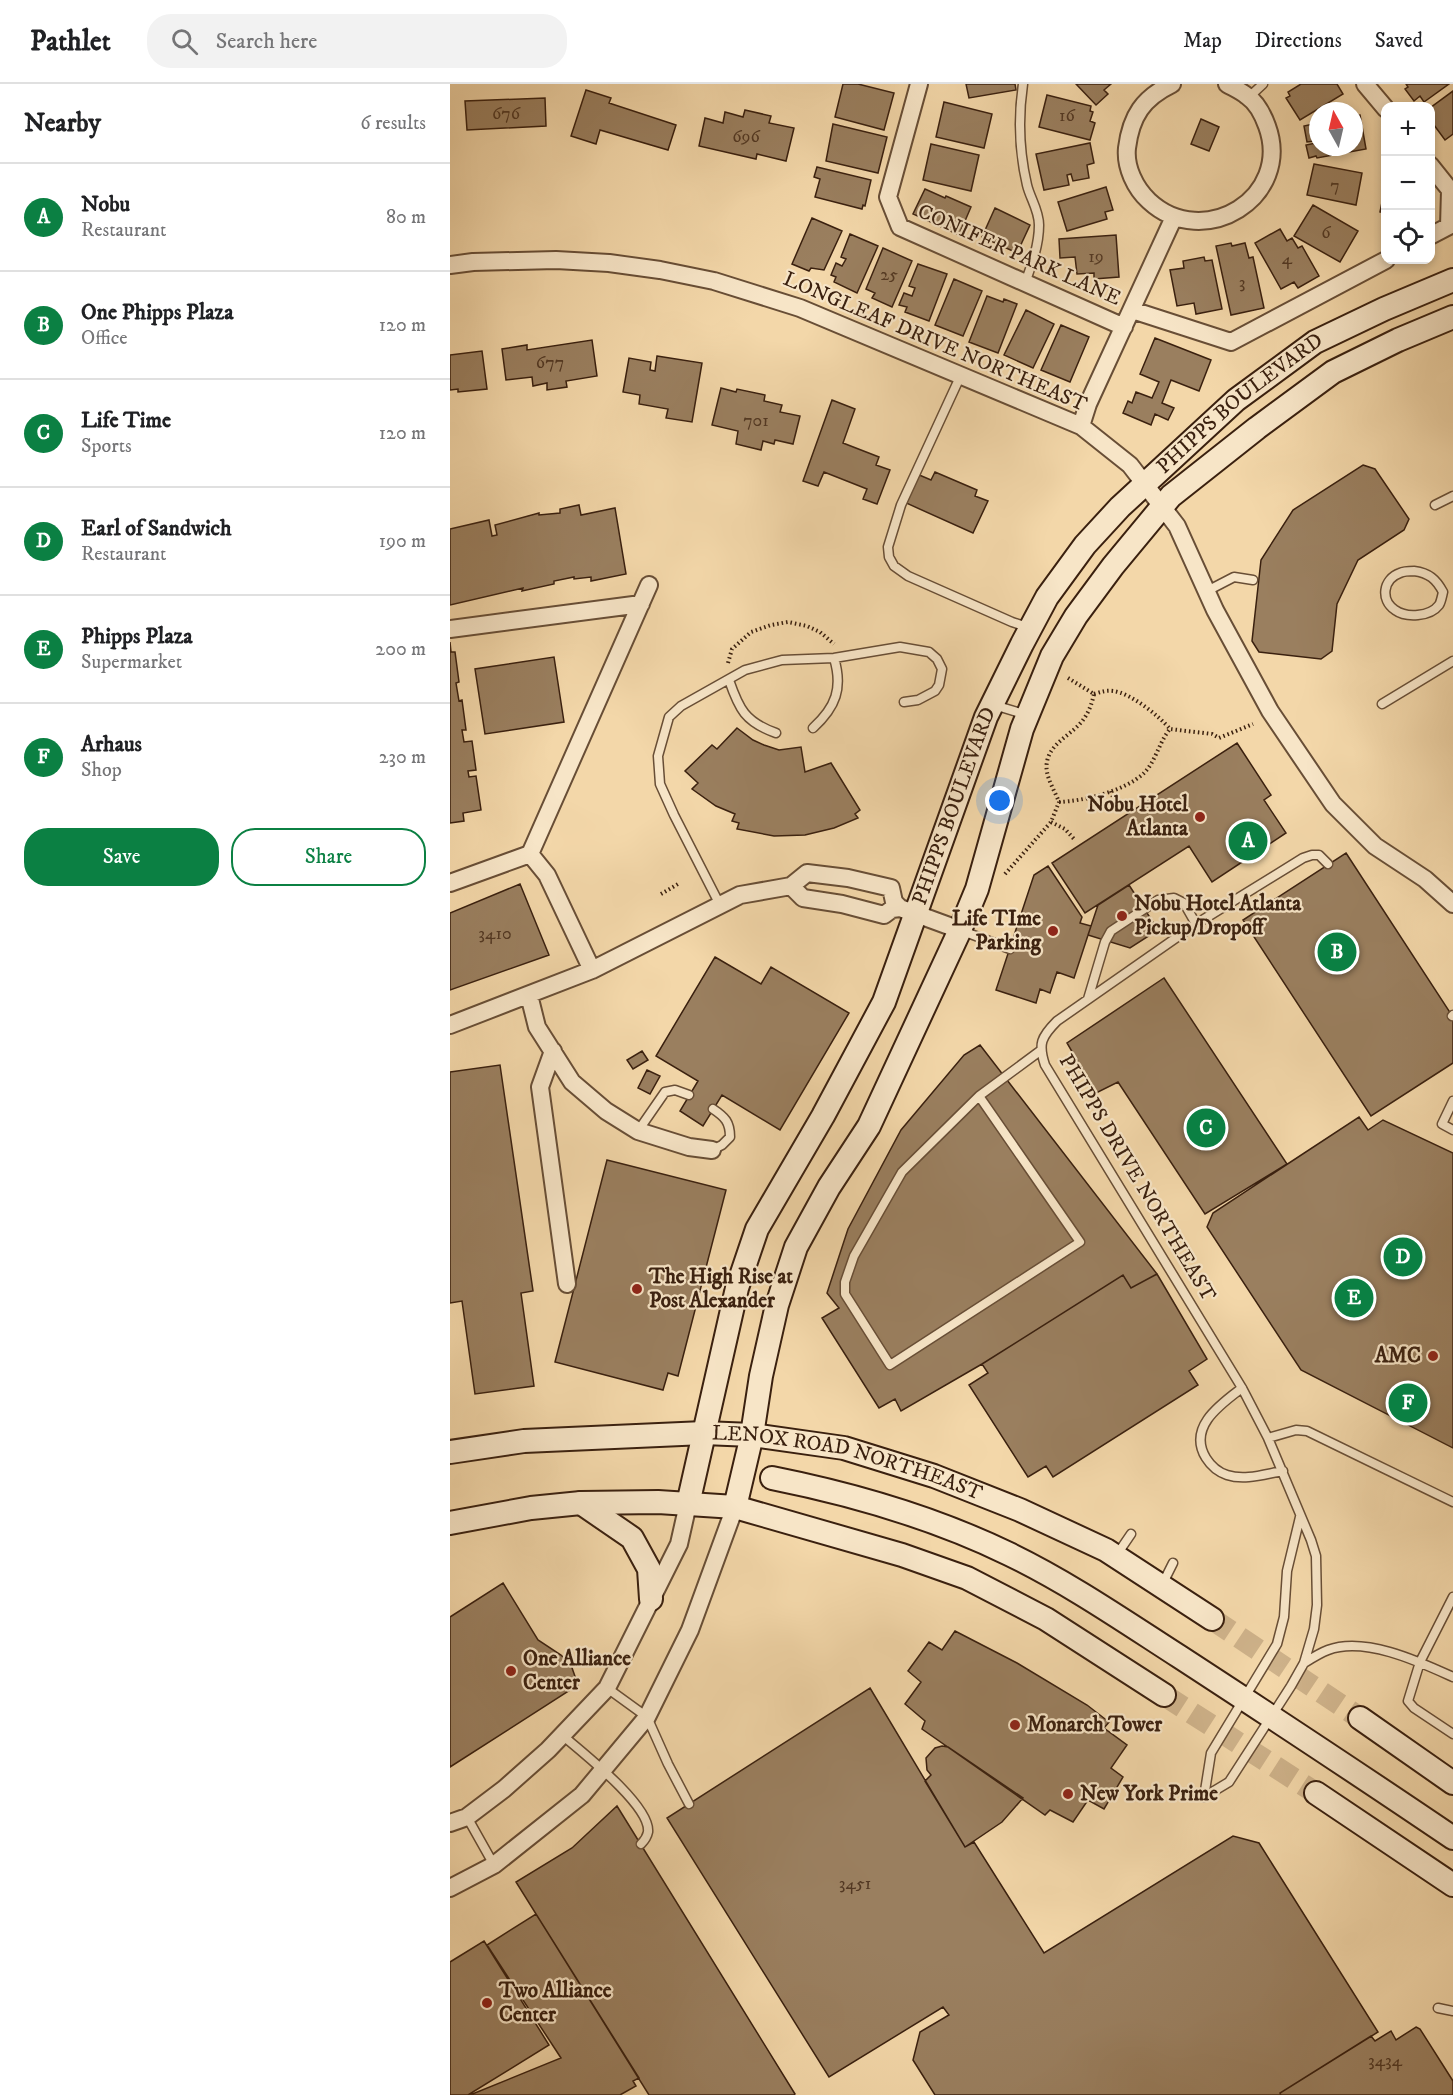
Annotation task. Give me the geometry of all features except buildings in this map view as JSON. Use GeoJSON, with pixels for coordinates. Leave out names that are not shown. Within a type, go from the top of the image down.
{"type":"FeatureCollection","features":[{"type":"Feature","properties":{"kind":"main road","name":"PHIPPS BOULEVARD"},"geometry":{"type":"LineString","coordinates":[[688,1504],[737,1288],[757,1229],[824,1116],[884,1002],[908,910],[992,705],[1047,597],[1085,545],[1119,507],[1236,400],[1315,342],[1384,309],[1453,280]]}},
{"type":"Feature","properties":{"kind":"main road","name":"PHIPPS BOULEVARD"},"geometry":{"type":"LineString","coordinates":[[735,1507],[752,1436],[761,1376],[777,1305],[796,1247],[829,1187],[869,1126],[960,930],[977,889],[1028,716],[1052,656],[1076,616],[1113,566],[1171,496],[1333,372],[1398,340],[1453,317]]}},
{"type":"Feature","properties":{"kind":"main road","name":"LENOX ROAD NORTHEAST"},"geometry":{"type":"LineString","coordinates":[[450,1452],[524,1441],[704,1433],[752,1436],[844,1448],[934,1476],[1020,1510],[1116,1556],[1212,1619]]}},
{"type":"Feature","properties":{"kind":"main road"},"geometry":{"type":"LineString","coordinates":[[752,1436],[772,1478]]}},
{"type":"Feature","properties":{"kind":"main road"},"geometry":{"type":"LineString","coordinates":[[735,1507],[772,1478],[822,1488],[873,1503],[938,1524],[1008,1553],[1068,1585],[1453,1838]]}},
{"type":"Feature","properties":{"kind":"main road"},"geometry":{"type":"LineString","coordinates":[[450,1523],[531,1508],[581,1503],[658,1502],[735,1507],[902,1555],[967,1578],[1046,1620],[1164,1695]]}},
{"type":"Feature","properties":{"kind":"main road"},"geometry":{"type":"LineString","coordinates":[[581,1503],[632,1538],[649,1569],[651,1599]]}},
{"type":"Feature","properties":{"kind":"main road"},"geometry":{"type":"LineString","coordinates":[[1360,1718],[1453,1783]]}},
{"type":"Feature","properties":{"kind":"main road"},"geometry":{"type":"LineString","coordinates":[[1316,1793],[1453,1885]]}},
{"type":"Feature","properties":{"kind":"street","name":"CONIFER PARK LANE"},"geometry":{"type":"LineString","coordinates":[[919,84],[888,197],[900,227],[1124,327]]}},
{"type":"Feature","properties":{"kind":"street"},"geometry":{"type":"LineString","coordinates":[[1172,84],[1157,91],[1142,106],[1130,128],[1127,154],[1133,179],[1141,193],[1160,211],[1194,222],[1208,221],[1232,214],[1250,201],[1264,182],[1271,158],[1270,134],[1264,116],[1249,97],[1227,84]]}},
{"type":"Feature","properties":{"kind":"street"},"geometry":{"type":"LineString","coordinates":[[1365,84],[1381,103]]}},
{"type":"Feature","properties":{"kind":"street"},"geometry":{"type":"LineString","coordinates":[[1435,170],[1450,190],[1449,226],[1435,234]]}},
{"type":"Feature","properties":{"kind":"street"},"geometry":{"type":"LineString","coordinates":[[1081,426],[1088,404],[1174,217]]}},
{"type":"Feature","properties":{"kind":"street","name":"LONGLEAF DRIVE NORTHEAST"},"geometry":{"type":"LineString","coordinates":[[450,265],[473,262],[556,260],[598,262],[660,270],[714,281],[800,308],[1081,426],[1130,465],[1163,506],[1182,536],[1215,610],[1270,711],[1333,804],[1375,846],[1425,879],[1453,904]]}},
{"type":"Feature","properties":{"kind":"street","name":"CONIFER PARK LANE"},"geometry":{"type":"LineString","coordinates":[[1132,310],[1231,342],[1381,263]]}},
{"type":"Feature","properties":{"kind":"street"},"geometry":{"type":"LineString","coordinates":[[450,883],[530,854],[649,585]]}},
{"type":"Feature","properties":{"kind":"street"},"geometry":{"type":"LineString","coordinates":[[450,629],[641,604]]}},
{"type":"Feature","properties":{"kind":"street"},"geometry":{"type":"LineString","coordinates":[[530,854],[547,875],[592,970]]}},
{"type":"Feature","properties":{"kind":"street"},"geometry":{"type":"LineString","coordinates":[[450,1024],[592,970],[740,895],[791,886],[807,873],[848,878],[891,888],[894,902],[908,910],[960,930]]}},
{"type":"Feature","properties":{"kind":"street"},"geometry":{"type":"LineString","coordinates":[[791,886],[802,898],[842,904],[884,915],[892,909],[908,910]]}},
{"type":"Feature","properties":{"kind":"street"},"geometry":{"type":"LineString","coordinates":[[529,994],[537,1027],[572,1082],[606,1111],[639,1131],[689,1147],[712,1150]]}},
{"type":"Feature","properties":{"kind":"street"},"geometry":{"type":"LineString","coordinates":[[553,1051],[540,1087],[567,1284]]}},
{"type":"Feature","properties":{"kind":"street"},"geometry":{"type":"LineString","coordinates":[[450,1823],[467,1817],[504,1789],[548,1750],[607,1688],[679,1544],[688,1504]]}},
{"type":"Feature","properties":{"kind":"street"},"geometry":{"type":"LineString","coordinates":[[450,1888],[494,1865],[582,1795],[647,1717],[690,1630],[735,1507]]}},
{"type":"Feature","properties":{"kind":"lane"},"geometry":{"type":"LineString","coordinates":[[1023,84],[1019,135],[1028,187],[1039,222],[1034,257],[1025,283]]}},
{"type":"Feature","properties":{"kind":"lane"},"geometry":{"type":"LineString","coordinates":[[1249,97],[1263,84]]}},
{"type":"Feature","properties":{"kind":"lane"},"geometry":{"type":"LineString","coordinates":[[960,376],[901,505],[888,547],[889,556],[894,566],[908,576],[1030,628]]}},
{"type":"Feature","properties":{"kind":"lane"},"geometry":{"type":"LineString","coordinates":[[1435,505],[1453,496]]}},
{"type":"Feature","properties":{"kind":"lane"},"geometry":{"type":"LineString","coordinates":[[1414,571],[1425,573],[1437,580],[1443,596],[1439,605],[1430,612],[1419,615],[1403,614],[1393,610],[1386,600],[1385,589],[1390,579],[1400,572],[1414,571]]}},
{"type":"Feature","properties":{"kind":"lane"},"geometry":{"type":"LineString","coordinates":[[1207,591],[1234,577],[1253,580]]}},
{"type":"Feature","properties":{"kind":"lane"},"geometry":{"type":"LineString","coordinates":[[1443,596],[1453,598]]}},
{"type":"Feature","properties":{"kind":"lane"},"geometry":{"type":"LineString","coordinates":[[720,905],[660,784],[658,756],[669,717],[681,706],[745,670],[782,660],[834,658],[900,647],[929,652],[937,659],[942,669],[936,691],[904,702]]}},
{"type":"Feature","properties":{"kind":"lane"},"geometry":{"type":"LineString","coordinates":[[813,728],[826,716],[835,701],[838,683],[834,658]]}},
{"type":"Feature","properties":{"kind":"lane"},"geometry":{"type":"LineString","coordinates":[[1382,704],[1453,662]]}},
{"type":"Feature","properties":{"kind":"lane"},"geometry":{"type":"LineString","coordinates":[[729,680],[745,715],[759,727],[776,733]]}},
{"type":"Feature","properties":{"kind":"lane"},"geometry":{"type":"LineString","coordinates":[[992,705],[1028,716]]}},
{"type":"Feature","properties":{"kind":"lane","name":"PHIPPS DRIVE NORTHEAST"},"geometry":{"type":"LineString","coordinates":[[1243,1698],[1210,1753],[1204,1797],[1229,1782],[1304,1663],[1314,1629],[1318,1579],[1316,1556],[1311,1540],[1283,1471],[1242,1388],[1046,1065],[1040,1051],[1042,1040],[1057,1022],[1196,924],[1303,858],[1319,855],[1328,864]]}},
{"type":"Feature","properties":{"kind":"lane"},"geometry":{"type":"LineString","coordinates":[[1088,999],[1105,942],[1111,931],[1158,900],[1173,898],[1184,903],[1196,924]]}},
{"type":"Feature","properties":{"kind":"lane"},"geometry":{"type":"LineString","coordinates":[[960,930],[1010,949]]}},
{"type":"Feature","properties":{"kind":"lane"},"geometry":{"type":"LineString","coordinates":[[1098,967],[1102,978],[1108,980],[1121,976]]}},
{"type":"Feature","properties":{"kind":"lane"},"geometry":{"type":"LineString","coordinates":[[979,1096],[1080,1242],[890,1365],[845,1294],[845,1282],[854,1256],[902,1172],[979,1096],[1040,1051]]}},
{"type":"Feature","properties":{"kind":"lane"},"geometry":{"type":"LineString","coordinates":[[639,1131],[665,1092],[675,1090],[689,1095]]}},
{"type":"Feature","properties":{"kind":"lane"},"geometry":{"type":"LineString","coordinates":[[1453,1101],[1442,1124],[1453,1130]]}},
{"type":"Feature","properties":{"kind":"lane"},"geometry":{"type":"LineString","coordinates":[[712,1150],[723,1145],[730,1137],[730,1126],[724,1116],[713,1109]]}},
{"type":"Feature","properties":{"kind":"lane"},"geometry":{"type":"LineString","coordinates":[[1242,1388],[1219,1405],[1205,1420],[1200,1436],[1203,1453],[1212,1467],[1227,1475],[1244,1478],[1283,1471]]}},
{"type":"Feature","properties":{"kind":"lane"},"geometry":{"type":"LineString","coordinates":[[1268,1438],[1286,1432],[1307,1431],[1453,1502]]}},
{"type":"Feature","properties":{"kind":"lane"},"geometry":{"type":"LineString","coordinates":[[1243,1698],[1277,1644],[1284,1617],[1287,1571],[1300,1517]]}},
{"type":"Feature","properties":{"kind":"lane"},"geometry":{"type":"LineString","coordinates":[[1116,1556],[1131,1534]]}},
{"type":"Feature","properties":{"kind":"lane"},"geometry":{"type":"LineString","coordinates":[[1161,1585],[1173,1563]]}},
{"type":"Feature","properties":{"kind":"lane"},"geometry":{"type":"LineString","coordinates":[[1453,1598],[1420,1662],[1408,1701],[1414,1708],[1453,1734]]}},
{"type":"Feature","properties":{"kind":"lane"},"geometry":{"type":"LineString","coordinates":[[1304,1663],[1330,1649],[1352,1647],[1390,1651],[1453,1677]]}},
{"type":"Feature","properties":{"kind":"lane"},"geometry":{"type":"LineString","coordinates":[[607,1688],[647,1717],[689,1804]]}},
{"type":"Feature","properties":{"kind":"lane"},"geometry":{"type":"LineString","coordinates":[[561,1735],[626,1793],[645,1817],[648,1831],[641,1844]]}},
{"type":"Feature","properties":{"kind":"lane"},"geometry":{"type":"LineString","coordinates":[[467,1817],[494,1865]]}},
{"type":"Feature","properties":{"kind":"lane"},"geometry":{"type":"LineString","coordinates":[[1438,2008],[1453,2011]]}},
{"type":"Feature","properties":{"kind":"path"},"geometry":{"type":"LineString","coordinates":[[1068,678],[1094,694]]}},
{"type":"Feature","properties":{"kind":"path"},"geometry":{"type":"LineString","coordinates":[[1094,694],[1104,690],[1116,691],[1161,719],[1170,729],[1212,734],[1218,738],[1253,724]]}},
{"type":"Feature","properties":{"kind":"path"},"geometry":{"type":"LineString","coordinates":[[1004,875],[1051,822],[1059,802],[1048,776],[1047,762],[1054,747],[1083,721],[1094,694]]}},
{"type":"Feature","properties":{"kind":"path"},"geometry":{"type":"LineString","coordinates":[[1059,802],[1088,798],[1111,791],[1143,773],[1154,759],[1162,738],[1170,729]]}},
{"type":"Feature","properties":{"kind":"path"},"geometry":{"type":"LineString","coordinates":[[1111,791],[1117,810]]}},
{"type":"Feature","properties":{"kind":"path"},"geometry":{"type":"LineString","coordinates":[[1051,822],[1065,829],[1074,839]]}},
{"type":"Feature","properties":{"kind":"path"},"geometry":{"type":"LineString","coordinates":[[661,894],[678,884]]}},
{"type":"Feature","properties":{"kind":"tunnel"},"geometry":{"type":"LineString","coordinates":[[1212,1619],[1360,1718]]}},
{"type":"Feature","properties":{"kind":"tunnel"},"geometry":{"type":"LineString","coordinates":[[1164,1695],[1316,1793]]}},
{"type":"Feature","properties":{"kind":"place","name":"Nobu Hotel Atlanta"},"geometry":{"type":"Point","coordinates":[1200,817]}},
{"type":"Feature","properties":{"kind":"place","name":"Nobu"},"geometry":{"type":"Point","coordinates":[1248,841]}},
{"type":"Feature","properties":{"kind":"place","name":"Nobu Hotel Atlanta Pickup/Dropoff"},"geometry":{"type":"Point","coordinates":[1122,916]}},
{"type":"Feature","properties":{"kind":"place","name":"Life TIme Parking"},"geometry":{"type":"Point","coordinates":[1053,931]}},
{"type":"Feature","properties":{"kind":"place","name":"One Phipps Plaza"},"geometry":{"type":"Point","coordinates":[1337,952]}},
{"type":"Feature","properties":{"kind":"place","name":"Life Time"},"geometry":{"type":"Point","coordinates":[1206,1128]}},
{"type":"Feature","properties":{"kind":"place","name":"Earl of Sandwich"},"geometry":{"type":"Point","coordinates":[1403,1257]}},
{"type":"Feature","properties":{"kind":"place","name":"The High Rise at Post Alexander"},"geometry":{"type":"Point","coordinates":[637,1289]}},
{"type":"Feature","properties":{"kind":"place","name":"Phipps Plaza"},"geometry":{"type":"Point","coordinates":[1354,1298]}},
{"type":"Feature","properties":{"kind":"place","name":"AMC"},"geometry":{"type":"Point","coordinates":[1433,1356]}},
{"type":"Feature","properties":{"kind":"place","name":"Arhaus"},"geometry":{"type":"Point","coordinates":[1408,1403]}},
{"type":"Feature","properties":{"kind":"place","name":"One Alliance Center"},"geometry":{"type":"Point","coordinates":[511,1671]}},
{"type":"Feature","properties":{"kind":"place","name":"Monarch Tower"},"geometry":{"type":"Point","coordinates":[1015,1725]}},
{"type":"Feature","properties":{"kind":"place","name":"New York Prime"},"geometry":{"type":"Point","coordinates":[1068,1794]}},
{"type":"Feature","properties":{"kind":"place","name":"Two Alliance Center"},"geometry":{"type":"Point","coordinates":[487,2003]}}]}
